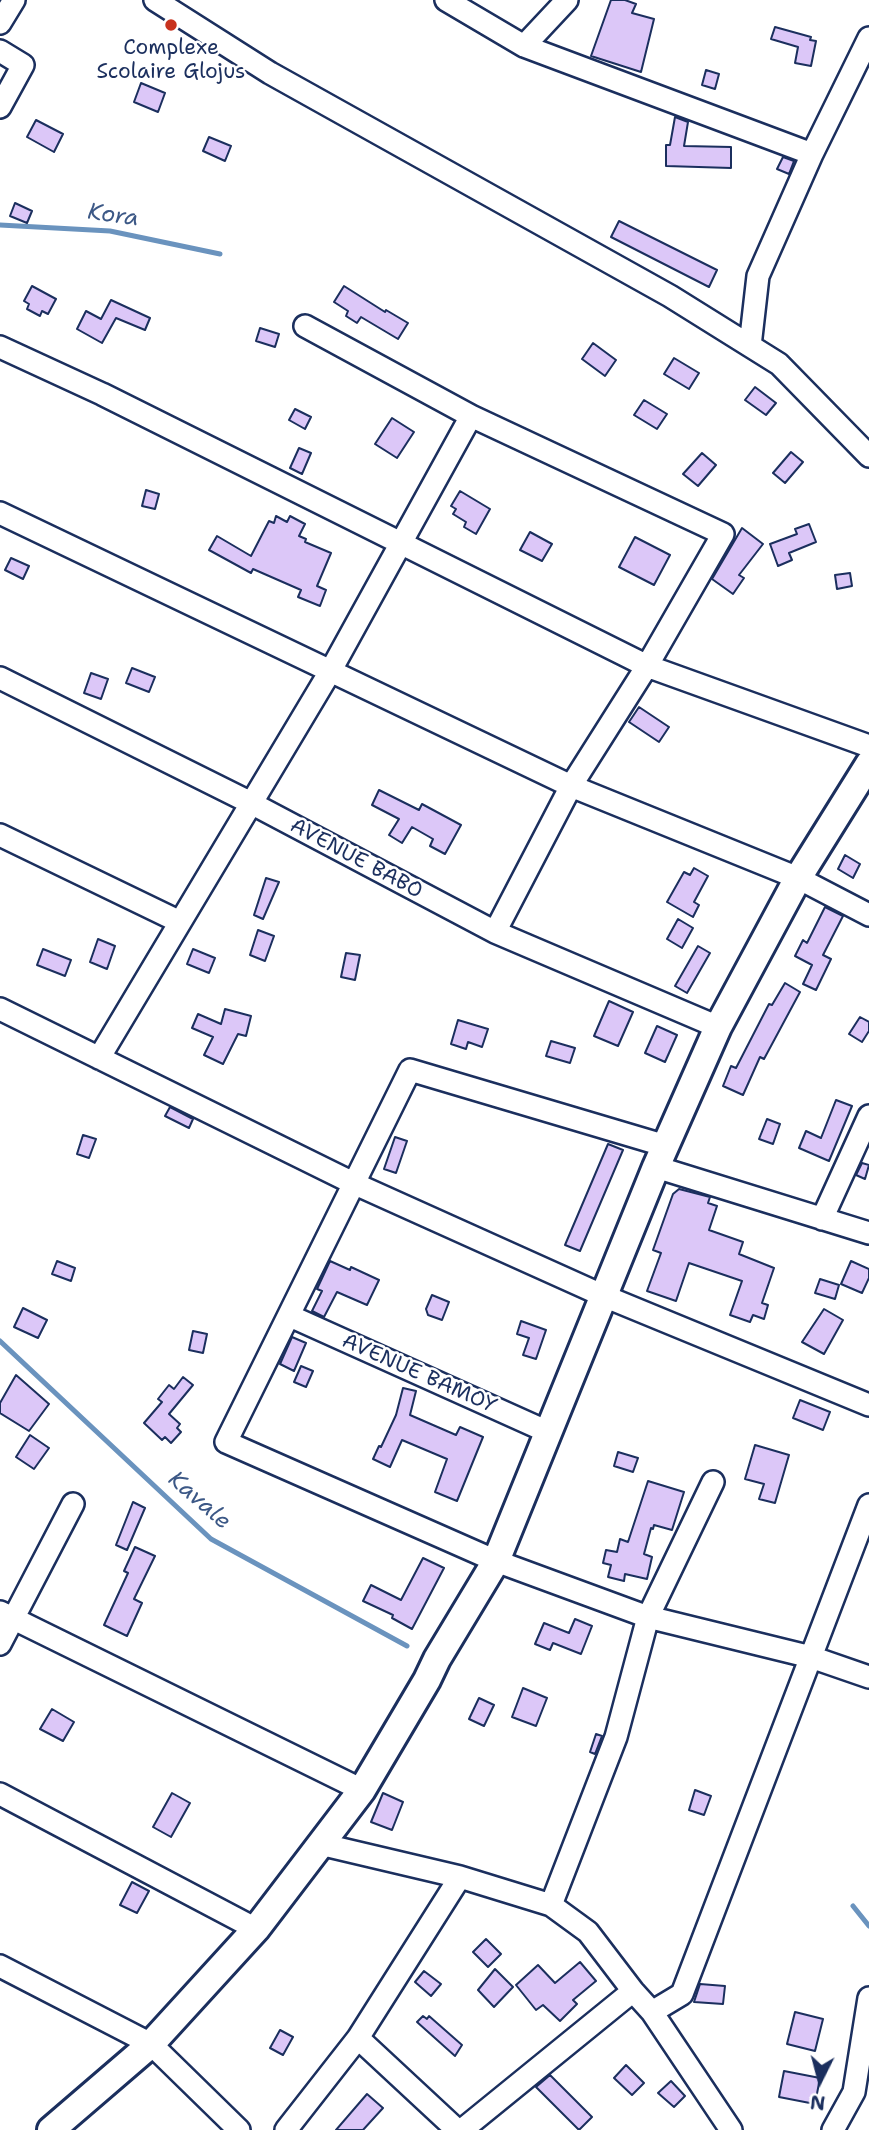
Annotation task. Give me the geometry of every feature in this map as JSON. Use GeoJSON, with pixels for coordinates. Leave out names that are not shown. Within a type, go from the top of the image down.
{"type":"FeatureCollection","features":[{"type":"Feature","properties":{"kind":"main road"},"geometry":{"type":"LineString","coordinates":[[51,2130],[151,2044],[256,1928],[362,1790],[428,1680],[437,1659],[496,1561],[661,1156],[718,1027],[798,878],[869,764]]}},
{"type":"Feature","properties":{"kind":"street"},"geometry":{"type":"LineString","coordinates":[[0,23],[14,0]]}},
{"type":"Feature","properties":{"kind":"street"},"geometry":{"type":"LineString","coordinates":[[155,0],[270,73],[670,296],[779,364],[869,456]]}},
{"type":"Feature","properties":{"kind":"street"},"geometry":{"type":"LineString","coordinates":[[446,0],[524,46],[812,154]]}},
{"type":"Feature","properties":{"kind":"street"},"geometry":{"type":"LineString","coordinates":[[524,46],[567,0]]}},
{"type":"Feature","properties":{"kind":"street"},"geometry":{"type":"LineString","coordinates":[[750,346],[758,276],[812,154],[869,38]]}},
{"type":"Feature","properties":{"kind":"street"},"geometry":{"type":"LineString","coordinates":[[0,51],[23,65],[0,107]]}},
{"type":"Feature","properties":{"kind":"street"},"geometry":{"type":"LineString","coordinates":[[304,326],[471,416],[723,534],[647,666],[571,786],[495,932]]}},
{"type":"Feature","properties":{"kind":"street"},"geometry":{"type":"LineString","coordinates":[[0,347],[102,394],[647,666],[869,746]]}},
{"type":"Feature","properties":{"kind":"street"},"geometry":{"type":"LineString","coordinates":[[99,1058],[331,670],[471,416]]}},
{"type":"Feature","properties":{"kind":"street"},"geometry":{"type":"LineString","coordinates":[[0,513],[571,786],[798,878],[869,915]]}},
{"type":"Feature","properties":{"kind":"street","name":"AVENUE BABO"},"geometry":{"type":"LineString","coordinates":[[0,678],[251,803],[495,932],[718,1027]]}},
{"type":"Feature","properties":{"kind":"street"},"geometry":{"type":"LineString","coordinates":[[0,835],[180,922]]}},
{"type":"Feature","properties":{"kind":"street"},"geometry":{"type":"LineString","coordinates":[[0,1009],[353,1183],[604,1296],[869,1405]]}},
{"type":"Feature","properties":{"kind":"street"},"geometry":{"type":"LineString","coordinates":[[869,1233],[822,1219],[661,1156],[410,1070],[226,1442],[496,1561],[648,1617],[811,1657],[869,1677]]}},
{"type":"Feature","properties":{"kind":"street"},"geometry":{"type":"LineString","coordinates":[[822,1219],[869,1116]]}},
{"type":"Feature","properties":{"kind":"street","name":"AVENUE BAMOY"},"geometry":{"type":"LineString","coordinates":[[290,1316],[548,1432]]}},
{"type":"Feature","properties":{"kind":"street"},"geometry":{"type":"LineString","coordinates":[[551,1905],[616,1737],[648,1617],[713,1482]]}},
{"type":"Feature","properties":{"kind":"street"},"geometry":{"type":"LineString","coordinates":[[0,1644],[7,1615],[73,1504]]}},
{"type":"Feature","properties":{"kind":"street"},"geometry":{"type":"LineString","coordinates":[[652,2012],[682,1994],[869,1505]]}},
{"type":"Feature","properties":{"kind":"street"},"geometry":{"type":"LineString","coordinates":[[7,1615],[362,1790]]}},
{"type":"Feature","properties":{"kind":"street"},"geometry":{"type":"LineString","coordinates":[[0,1794],[256,1928]]}},
{"type":"Feature","properties":{"kind":"street"},"geometry":{"type":"LineString","coordinates":[[320,1843],[460,1877],[551,1905],[588,1932],[633,1992],[652,2012],[731,2130]]}},
{"type":"Feature","properties":{"kind":"street"},"geometry":{"type":"LineString","coordinates":[[286,2130],[358,2038],[460,1877]]}},
{"type":"Feature","properties":{"kind":"street"},"geometry":{"type":"LineString","coordinates":[[0,1966],[151,2044],[239,2130]]}},
{"type":"Feature","properties":{"kind":"street"},"geometry":{"type":"LineString","coordinates":[[358,2038],[459,2130],[633,1992]]}},
{"type":"Feature","properties":{"kind":"street"},"geometry":{"type":"LineString","coordinates":[[833,2130],[854,2092],[869,1998]]}},
{"type":"Feature","properties":{"kind":"building"},"geometry":{"type":"Polygon","coordinates":[[[611,0],[625,0],[636,4],[632,13],[654,19],[641,72],[591,56],[611,0]]]}},
{"type":"Feature","properties":{"kind":"building"},"geometry":{"type":"Polygon","coordinates":[[[775,27],[811,37],[810,40],[816,41],[811,66],[795,63],[798,47],[771,39],[775,27]]]}},
{"type":"Feature","properties":{"kind":"building"},"geometry":{"type":"Polygon","coordinates":[[[706,70],[719,74],[715,89],[702,85],[706,70]]]}},
{"type":"Feature","properties":{"kind":"building"},"geometry":{"type":"Polygon","coordinates":[[[141,83],[165,93],[158,112],[134,102],[141,83]]]}},
{"type":"Feature","properties":{"kind":"building"},"geometry":{"type":"Polygon","coordinates":[[[675,117],[688,122],[684,146],[731,147],[731,168],[666,166],[666,145],[670,145],[675,117]]]}},
{"type":"Feature","properties":{"kind":"building"},"geometry":{"type":"Polygon","coordinates":[[[36,120],[63,134],[54,152],[27,137],[36,120]]]}},
{"type":"Feature","properties":{"kind":"building"},"geometry":{"type":"Polygon","coordinates":[[[209,137],[231,146],[225,161],[203,151],[209,137]]]}},
{"type":"Feature","properties":{"kind":"building"},"geometry":{"type":"Polygon","coordinates":[[[783,157],[794,161],[789,174],[777,169],[783,157]]]}},
{"type":"Feature","properties":{"kind":"building"},"geometry":{"type":"Polygon","coordinates":[[[15,203],[32,211],[27,223],[10,216],[15,203]]]}},
{"type":"Feature","properties":{"kind":"building"},"geometry":{"type":"Polygon","coordinates":[[[619,221],[717,270],[709,287],[611,237],[619,221]]]}},
{"type":"Feature","properties":{"kind":"building"},"geometry":{"type":"Polygon","coordinates":[[[32,286],[56,299],[48,314],[42,311],[40,316],[27,309],[29,304],[24,301],[32,286]]]}},
{"type":"Feature","properties":{"kind":"building"},"geometry":{"type":"Polygon","coordinates":[[[344,286],[408,323],[398,339],[361,317],[357,323],[346,316],[348,311],[334,302],[344,286]]]}},
{"type":"Feature","properties":{"kind":"building"},"geometry":{"type":"Polygon","coordinates":[[[111,300],[150,318],[145,330],[116,318],[102,343],[77,329],[86,311],[101,319],[111,300]]]}},
{"type":"Feature","properties":{"kind":"building"},"geometry":{"type":"Polygon","coordinates":[[[260,328],[279,334],[275,347],[256,341],[260,328]]]}},
{"type":"Feature","properties":{"kind":"building"},"geometry":{"type":"Polygon","coordinates":[[[593,343],[616,360],[605,376],[582,359],[593,343]]]}},
{"type":"Feature","properties":{"kind":"building"},"geometry":{"type":"Polygon","coordinates":[[[674,358],[699,373],[689,389],[664,374],[674,358]]]}},
{"type":"Feature","properties":{"kind":"building"},"geometry":{"type":"Polygon","coordinates":[[[755,387],[776,403],[766,415],[745,400],[755,387]]]}},
{"type":"Feature","properties":{"kind":"building"},"geometry":{"type":"Polygon","coordinates":[[[644,400],[667,414],[657,429],[634,415],[644,400]]]}},
{"type":"Feature","properties":{"kind":"building"},"geometry":{"type":"Polygon","coordinates":[[[295,409],[311,417],[305,429],[289,420],[295,409]]]}},
{"type":"Feature","properties":{"kind":"building"},"geometry":{"type":"Polygon","coordinates":[[[392,418],[414,432],[397,458],[375,444],[392,418]]]}},
{"type":"Feature","properties":{"kind":"building"},"geometry":{"type":"Polygon","coordinates":[[[299,448],[311,453],[302,474],[290,468],[299,448]]]}},
{"type":"Feature","properties":{"kind":"building"},"geometry":{"type":"Polygon","coordinates":[[[791,452],[803,462],[785,483],[773,473],[791,452]]]}},
{"type":"Feature","properties":{"kind":"building"},"geometry":{"type":"Polygon","coordinates":[[[702,453],[716,465],[698,486],[683,474],[702,453]]]}},
{"type":"Feature","properties":{"kind":"building"},"geometry":{"type":"Polygon","coordinates":[[[146,490],[159,494],[155,509],[142,506],[146,490]]]}},
{"type":"Feature","properties":{"kind":"building"},"geometry":{"type":"Polygon","coordinates":[[[460,491],[490,509],[476,534],[464,527],[466,522],[453,514],[456,509],[451,506],[460,491]]]}},
{"type":"Feature","properties":{"kind":"building"},"geometry":{"type":"Polygon","coordinates":[[[276,516],[287,522],[290,516],[305,524],[299,536],[306,539],[305,542],[331,553],[317,586],[326,590],[320,606],[298,597],[301,590],[253,569],[251,573],[209,550],[217,536],[251,556],[269,521],[274,523],[276,516]]]}},
{"type":"Feature","properties":{"kind":"building"},"geometry":{"type":"Polygon","coordinates":[[[809,524],[816,542],[789,553],[792,560],[778,566],[770,544],[797,534],[795,529],[809,524]]]}},
{"type":"Feature","properties":{"kind":"building"},"geometry":{"type":"Polygon","coordinates":[[[742,528],[763,544],[739,575],[744,578],[733,594],[712,579],[742,528]]]}},
{"type":"Feature","properties":{"kind":"building"},"geometry":{"type":"Polygon","coordinates":[[[530,532],[552,544],[542,561],[520,550],[530,532]]]}},
{"type":"Feature","properties":{"kind":"building"},"geometry":{"type":"Polygon","coordinates":[[[635,537],[670,555],[654,585],[619,567],[635,537]]]}},
{"type":"Feature","properties":{"kind":"building"},"geometry":{"type":"Polygon","coordinates":[[[11,558],[29,566],[23,579],[5,570],[11,558]]]}},
{"type":"Feature","properties":{"kind":"building"},"geometry":{"type":"Polygon","coordinates":[[[850,573],[852,586],[837,589],[835,575],[850,573]]]}},
{"type":"Feature","properties":{"kind":"building"},"geometry":{"type":"Polygon","coordinates":[[[132,668],[155,677],[149,692],[126,683],[132,668]]]}},
{"type":"Feature","properties":{"kind":"building"},"geometry":{"type":"Polygon","coordinates":[[[91,673],[108,679],[101,699],[84,693],[91,673]]]}},
{"type":"Feature","properties":{"kind":"building"},"geometry":{"type":"Polygon","coordinates":[[[639,707],[669,727],[659,742],[629,722],[639,707]]]}},
{"type":"Feature","properties":{"kind":"building"},"geometry":{"type":"Polygon","coordinates":[[[379,790],[419,810],[422,804],[461,825],[445,854],[430,846],[433,839],[412,827],[402,843],[389,835],[399,819],[372,805],[379,790]]]}},
{"type":"Feature","properties":{"kind":"building"},"geometry":{"type":"Polygon","coordinates":[[[845,855],[860,864],[853,878],[838,869],[845,855]]]}},
{"type":"Feature","properties":{"kind":"building"},"geometry":{"type":"Polygon","coordinates":[[[694,868],[708,876],[694,902],[699,905],[693,917],[667,902],[684,872],[690,875],[694,868]]]}},
{"type":"Feature","properties":{"kind":"building"},"geometry":{"type":"Polygon","coordinates":[[[266,878],[279,882],[263,919],[254,915],[266,878]]]}},
{"type":"Feature","properties":{"kind":"building"},"geometry":{"type":"Polygon","coordinates":[[[825,907],[843,916],[823,955],[831,959],[816,990],[803,984],[812,965],[795,956],[803,940],[807,943],[825,907]]]}},
{"type":"Feature","properties":{"kind":"building"},"geometry":{"type":"Polygon","coordinates":[[[678,919],[693,928],[682,948],[667,939],[678,919]]]}},
{"type":"Feature","properties":{"kind":"building"},"geometry":{"type":"Polygon","coordinates":[[[258,930],[274,936],[265,961],[250,955],[258,930]]]}},
{"type":"Feature","properties":{"kind":"building"},"geometry":{"type":"Polygon","coordinates":[[[98,939],[115,946],[107,969],[90,962],[98,939]]]}},
{"type":"Feature","properties":{"kind":"building"},"geometry":{"type":"Polygon","coordinates":[[[698,946],[710,953],[687,993],[675,986],[698,946]]]}},
{"type":"Feature","properties":{"kind":"building"},"geometry":{"type":"Polygon","coordinates":[[[43,949],[71,960],[65,976],[37,965],[43,949]]]}},
{"type":"Feature","properties":{"kind":"building"},"geometry":{"type":"Polygon","coordinates":[[[193,949],[215,958],[209,973],[187,964],[193,949]]]}},
{"type":"Feature","properties":{"kind":"building"},"geometry":{"type":"Polygon","coordinates":[[[346,953],[360,955],[355,980],[341,977],[346,953]]]}},
{"type":"Feature","properties":{"kind":"building"},"geometry":{"type":"Polygon","coordinates":[[[785,983],[800,992],[764,1059],[760,1057],[743,1095],[723,1086],[731,1066],[736,1068],[769,1004],[772,1005],[785,983]]]}},
{"type":"Feature","properties":{"kind":"building"},"geometry":{"type":"Polygon","coordinates":[[[609,1001],[633,1012],[618,1046],[594,1036],[609,1001]]]}},
{"type":"Feature","properties":{"kind":"building"},"geometry":{"type":"Polygon","coordinates":[[[225,1009],[251,1016],[246,1036],[238,1034],[223,1064],[204,1055],[213,1037],[192,1028],[198,1014],[221,1024],[225,1009]]]}},
{"type":"Feature","properties":{"kind":"building"},"geometry":{"type":"Polygon","coordinates":[[[860,1017],[869,1022],[869,1031],[862,1042],[849,1034],[860,1017]]]}},
{"type":"Feature","properties":{"kind":"building"},"geometry":{"type":"Polygon","coordinates":[[[458,1020],[488,1029],[482,1047],[468,1042],[466,1049],[451,1044],[458,1020]]]}},
{"type":"Feature","properties":{"kind":"building"},"geometry":{"type":"Polygon","coordinates":[[[657,1026],[677,1035],[665,1062],[645,1053],[657,1026]]]}},
{"type":"Feature","properties":{"kind":"building"},"geometry":{"type":"Polygon","coordinates":[[[551,1041],[575,1048],[570,1063],[546,1056],[551,1041]]]}},
{"type":"Feature","properties":{"kind":"building"},"geometry":{"type":"Polygon","coordinates":[[[836,1100],[852,1106],[829,1161],[799,1148],[806,1131],[821,1138],[836,1100]]]}},
{"type":"Feature","properties":{"kind":"building"},"geometry":{"type":"Polygon","coordinates":[[[170,1107],[193,1119],[189,1128],[165,1116],[170,1107]]]}},
{"type":"Feature","properties":{"kind":"building"},"geometry":{"type":"Polygon","coordinates":[[[767,1119],[780,1124],[773,1144],[759,1139],[767,1119]]]}},
{"type":"Feature","properties":{"kind":"building"},"geometry":{"type":"Polygon","coordinates":[[[83,1135],[96,1139],[89,1158],[77,1154],[83,1135]]]}},
{"type":"Feature","properties":{"kind":"building"},"geometry":{"type":"Polygon","coordinates":[[[395,1137],[407,1141],[396,1173],[384,1169],[395,1137]]]}},
{"type":"Feature","properties":{"kind":"building"},"geometry":{"type":"Polygon","coordinates":[[[608,1144],[623,1150],[580,1251],[565,1245],[608,1144]]]}},
{"type":"Feature","properties":{"kind":"building"},"geometry":{"type":"Polygon","coordinates":[[[862,1163],[869,1165],[865,1179],[856,1175],[862,1163]]]}},
{"type":"Feature","properties":{"kind":"building"},"geometry":{"type":"Polygon","coordinates":[[[679,1189],[710,1197],[708,1203],[717,1206],[709,1230],[743,1242],[739,1254],[774,1268],[762,1303],[768,1305],[764,1319],[753,1315],[750,1322],[730,1315],[742,1281],[689,1263],[676,1301],[647,1291],[661,1253],[653,1250],[673,1194],[679,1189]]]}},
{"type":"Feature","properties":{"kind":"building"},"geometry":{"type":"Polygon","coordinates":[[[57,1261],[75,1268],[71,1281],[52,1274],[57,1261]]]}},
{"type":"Feature","properties":{"kind":"building"},"geometry":{"type":"Polygon","coordinates":[[[330,1261],[379,1280],[367,1305],[337,1292],[324,1317],[312,1311],[322,1291],[317,1289],[330,1261]]]}},
{"type":"Feature","properties":{"kind":"building"},"geometry":{"type":"Polygon","coordinates":[[[851,1261],[869,1269],[869,1278],[862,1293],[841,1284],[851,1261]]]}},
{"type":"Feature","properties":{"kind":"building"},"geometry":{"type":"Polygon","coordinates":[[[820,1279],[839,1285],[835,1299],[815,1293],[820,1279]]]}},
{"type":"Feature","properties":{"kind":"building"},"geometry":{"type":"Polygon","coordinates":[[[432,1295],[449,1302],[442,1320],[428,1315],[426,1309],[432,1295]]]}},
{"type":"Feature","properties":{"kind":"building"},"geometry":{"type":"Polygon","coordinates":[[[23,1308],[47,1320],[38,1338],[14,1327],[23,1308]]]}},
{"type":"Feature","properties":{"kind":"building"},"geometry":{"type":"Polygon","coordinates":[[[824,1309],[843,1320],[824,1354],[802,1342],[824,1309]]]}},
{"type":"Feature","properties":{"kind":"building"},"geometry":{"type":"Polygon","coordinates":[[[521,1321],[546,1330],[536,1359],[523,1355],[529,1338],[517,1334],[521,1321]]]}},
{"type":"Feature","properties":{"kind":"building"},"geometry":{"type":"Polygon","coordinates":[[[193,1331],[207,1334],[203,1353],[189,1350],[193,1331]]]}},
{"type":"Feature","properties":{"kind":"building"},"geometry":{"type":"Polygon","coordinates":[[[292,1337],[306,1343],[294,1371],[280,1364],[292,1337]]]}},
{"type":"Feature","properties":{"kind":"building"},"geometry":{"type":"Polygon","coordinates":[[[301,1366],[313,1371],[306,1387],[294,1382],[301,1366]]]}},
{"type":"Feature","properties":{"kind":"building"},"geometry":{"type":"Polygon","coordinates":[[[16,1375],[49,1404],[29,1431],[0,1413],[0,1403],[16,1375]]]}},
{"type":"Feature","properties":{"kind":"building"},"geometry":{"type":"Polygon","coordinates":[[[183,1377],[193,1385],[169,1414],[180,1424],[177,1428],[181,1432],[171,1443],[165,1437],[162,1440],[144,1423],[162,1402],[158,1399],[169,1385],[174,1389],[183,1377]]]}},
{"type":"Feature","properties":{"kind":"building"},"geometry":{"type":"Polygon","coordinates":[[[403,1388],[416,1391],[410,1415],[456,1435],[460,1427],[483,1437],[457,1501],[435,1492],[447,1459],[402,1440],[390,1467],[373,1459],[396,1415],[403,1388]]]}},
{"type":"Feature","properties":{"kind":"building"},"geometry":{"type":"Polygon","coordinates":[[[800,1400],[830,1412],[823,1430],[793,1418],[800,1400]]]}},
{"type":"Feature","properties":{"kind":"building"},"geometry":{"type":"Polygon","coordinates":[[[30,1435],[49,1448],[34,1469],[16,1457],[30,1435]]]}},
{"type":"Feature","properties":{"kind":"building"},"geometry":{"type":"Polygon","coordinates":[[[755,1445],[789,1455],[775,1503],[759,1499],[764,1484],[745,1479],[755,1445]]]}},
{"type":"Feature","properties":{"kind":"building"},"geometry":{"type":"Polygon","coordinates":[[[618,1452],[638,1458],[633,1472],[614,1466],[618,1452]]]}},
{"type":"Feature","properties":{"kind":"building"},"geometry":{"type":"Polygon","coordinates":[[[648,1481],[684,1492],[672,1530],[654,1525],[653,1529],[651,1528],[644,1554],[652,1557],[647,1579],[625,1574],[624,1581],[608,1577],[611,1565],[603,1563],[606,1550],[617,1552],[620,1539],[628,1542],[648,1481]]]}},
{"type":"Feature","properties":{"kind":"building"},"geometry":{"type":"Polygon","coordinates":[[[133,1502],[145,1508],[127,1550],[116,1545],[133,1502]]]}},
{"type":"Feature","properties":{"kind":"building"},"geometry":{"type":"Polygon","coordinates":[[[135,1547],[155,1556],[134,1599],[142,1603],[127,1636],[104,1625],[128,1573],[124,1571],[135,1547]]]}},
{"type":"Feature","properties":{"kind":"building"},"geometry":{"type":"Polygon","coordinates":[[[423,1558],[444,1568],[412,1629],[392,1618],[393,1615],[363,1601],[371,1585],[401,1600],[423,1558]]]}},
{"type":"Feature","properties":{"kind":"building"},"geometry":{"type":"Polygon","coordinates":[[[575,1619],[592,1626],[581,1654],[553,1643],[550,1650],[535,1644],[544,1623],[569,1633],[575,1619]]]}},
{"type":"Feature","properties":{"kind":"building"},"geometry":{"type":"Polygon","coordinates":[[[523,1688],[547,1698],[536,1726],[512,1717],[523,1688]]]}},
{"type":"Feature","properties":{"kind":"building"},"geometry":{"type":"Polygon","coordinates":[[[479,1698],[494,1705],[484,1726],[469,1719],[479,1698]]]}},
{"type":"Feature","properties":{"kind":"building"},"geometry":{"type":"Polygon","coordinates":[[[52,1709],[74,1722],[63,1741],[40,1729],[52,1709]]]}},
{"type":"Feature","properties":{"kind":"building"},"geometry":{"type":"Polygon","coordinates":[[[596,1734],[602,1736],[595,1754],[590,1752],[596,1734]]]}},
{"type":"Feature","properties":{"kind":"building"},"geometry":{"type":"Polygon","coordinates":[[[695,1790],[711,1796],[704,1815],[689,1810],[695,1790]]]}},
{"type":"Feature","properties":{"kind":"building"},"geometry":{"type":"Polygon","coordinates":[[[172,1793],[190,1803],[171,1837],[153,1827],[172,1793]]]}},
{"type":"Feature","properties":{"kind":"building"},"geometry":{"type":"Polygon","coordinates":[[[383,1793],[403,1802],[392,1830],[371,1822],[383,1793]]]}},
{"type":"Feature","properties":{"kind":"building"},"geometry":{"type":"Polygon","coordinates":[[[132,1882],[149,1891],[137,1913],[120,1905],[132,1882]]]}},
{"type":"Feature","properties":{"kind":"building"},"geometry":{"type":"Polygon","coordinates":[[[486,1939],[501,1954],[488,1967],[473,1952],[486,1939]]]}},
{"type":"Feature","properties":{"kind":"building"},"geometry":{"type":"Polygon","coordinates":[[[580,1962],[596,1981],[573,2000],[577,2004],[560,2021],[543,2005],[536,2010],[516,1985],[538,1965],[555,1983],[580,1962]]]}},
{"type":"Feature","properties":{"kind":"building"},"geometry":{"type":"Polygon","coordinates":[[[495,1969],[513,1987],[494,2007],[478,1990],[495,1969]]]}},
{"type":"Feature","properties":{"kind":"building"},"geometry":{"type":"Polygon","coordinates":[[[424,1971],[441,1984],[431,1996],[415,1982],[424,1971]]]}},
{"type":"Feature","properties":{"kind":"building"},"geometry":{"type":"Polygon","coordinates":[[[700,1984],[725,1986],[723,2004],[694,2002],[700,1984]]]}},
{"type":"Feature","properties":{"kind":"building"},"geometry":{"type":"Polygon","coordinates":[[[795,2012],[823,2019],[815,2051],[787,2044],[795,2012]]]}},
{"type":"Feature","properties":{"kind":"building"},"geometry":{"type":"Polygon","coordinates":[[[423,2016],[427,2019],[429,2016],[462,2045],[455,2056],[417,2022],[423,2016]]]}},
{"type":"Feature","properties":{"kind":"building"},"geometry":{"type":"Polygon","coordinates":[[[280,2030],[293,2037],[283,2055],[270,2048],[280,2030]]]}},
{"type":"Feature","properties":{"kind":"building"},"geometry":{"type":"Polygon","coordinates":[[[626,2065],[644,2083],[632,2095],[614,2078],[626,2065]]]}},
{"type":"Feature","properties":{"kind":"building"},"geometry":{"type":"Polygon","coordinates":[[[784,2071],[820,2078],[815,2104],[779,2097],[784,2071]]]}},
{"type":"Feature","properties":{"kind":"building"},"geometry":{"type":"Polygon","coordinates":[[[550,2075],[592,2117],[579,2130],[536,2087],[550,2075]]]}},
{"type":"Feature","properties":{"kind":"building"},"geometry":{"type":"Polygon","coordinates":[[[671,2081],[685,2096],[674,2107],[658,2093],[671,2081]]]}},
{"type":"Feature","properties":{"kind":"building"},"geometry":{"type":"Polygon","coordinates":[[[367,2094],[383,2108],[363,2130],[336,2130],[367,2094]]]}},
{"type":"Feature","properties":{"kind":"waterway","name":"Kora"},"geometry":{"type":"LineString","coordinates":[[0,225],[110,231],[220,254]]}},
{"type":"Feature","properties":{"kind":"waterway","name":"Kavale"},"geometry":{"type":"LineString","coordinates":[[0,1341],[211,1539],[407,1646]]}},
{"type":"Feature","properties":{"kind":"waterway"},"geometry":{"type":"LineString","coordinates":[[853,1906],[869,1926]]}},
{"type":"Feature","properties":{"kind":"place","name":"Complexe Scolaire Glojus"},"geometry":{"type":"Point","coordinates":[171,25]}}]}
